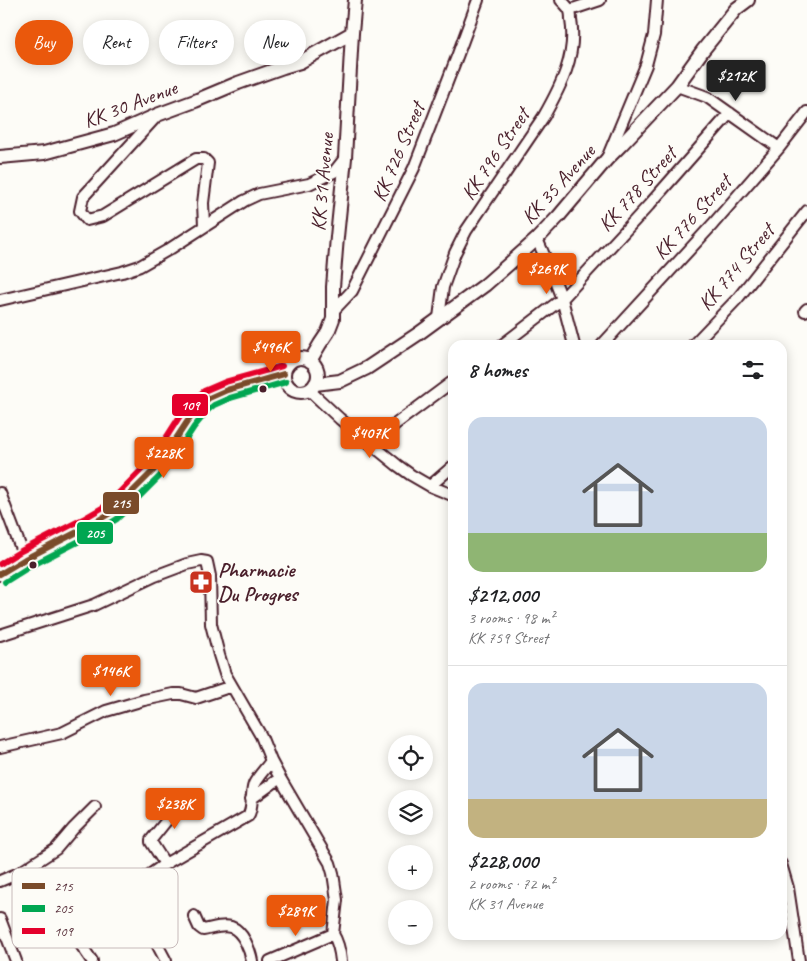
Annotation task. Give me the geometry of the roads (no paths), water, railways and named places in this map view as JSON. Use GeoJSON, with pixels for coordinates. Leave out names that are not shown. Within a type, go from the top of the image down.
{"type":"FeatureCollection","features":[{"type":"Feature","properties":{"kind":"main road","name":"KK 31 Avenue"},"geometry":{"type":"LineString","coordinates":[[310,361],[331,327],[334,310],[336,247],[345,158],[355,0]]}},
{"type":"Feature","properties":{"kind":"main road","name":"KK 35 Avenue"},"geometry":{"type":"LineString","coordinates":[[312,387],[335,383],[367,368],[418,334],[485,285],[537,239],[607,159],[677,86],[736,4],[748,0]]}},
{"type":"Feature","properties":{"kind":"main road","name":"KK 30 Avenue"},"geometry":{"type":"LineString","coordinates":[[0,157],[44,153],[114,134],[238,83],[300,62],[352,34]]}},
{"type":"Feature","properties":{"kind":"main road"},"geometry":{"type":"LineString","coordinates":[[302,358],[310,361],[318,372],[312,387],[300,392],[292,389],[286,383],[284,374],[287,366],[294,360],[302,358]]}},
{"type":"Feature","properties":{"kind":"main road"},"geometry":{"type":"LineString","coordinates":[[0,574],[112,512],[153,471],[187,422],[202,404],[210,398],[227,390],[284,374]]}},
{"type":"Feature","properties":{"kind":"street","name":"KK 726 Street"},"geometry":{"type":"LineString","coordinates":[[334,310],[352,291],[414,168],[478,0]]}},
{"type":"Feature","properties":{"kind":"street"},"geometry":{"type":"LineString","coordinates":[[565,3],[600,0]]}},
{"type":"Feature","properties":{"kind":"street"},"geometry":{"type":"LineString","coordinates":[[607,159],[646,65],[654,35],[657,0]]}},
{"type":"Feature","properties":{"kind":"street","name":"KK 796 Street"},"geometry":{"type":"LineString","coordinates":[[439,318],[443,287],[455,253],[466,231],[544,116],[566,71],[573,45],[572,27],[565,3]]}},
{"type":"Feature","properties":{"kind":"street"},"geometry":{"type":"LineString","coordinates":[[677,86],[707,97],[778,148]]}},
{"type":"Feature","properties":{"kind":"street","name":"KK 776 Street"},"geometry":{"type":"LineString","coordinates":[[607,340],[713,224],[807,112]]}},
{"type":"Feature","properties":{"kind":"street","name":"KK 778 Street"},"geometry":{"type":"LineString","coordinates":[[509,340],[562,299],[730,113]]}},
{"type":"Feature","properties":{"kind":"street"},"geometry":{"type":"LineString","coordinates":[[157,115],[83,197],[80,211],[87,220],[103,216],[196,159],[204,159],[208,163],[203,203],[204,226]]}},
{"type":"Feature","properties":{"kind":"street"},"geometry":{"type":"LineString","coordinates":[[0,300],[122,272],[140,266],[244,200],[259,194],[309,184],[334,172],[345,158]]}},
{"type":"Feature","properties":{"kind":"street","name":"KK 774 Street"},"geometry":{"type":"LineString","coordinates":[[698,340],[738,298],[807,211]]}},
{"type":"Feature","properties":{"kind":"street"},"geometry":{"type":"LineString","coordinates":[[537,239],[552,271],[562,299],[573,340]]}},
{"type":"Feature","properties":{"kind":"street"},"geometry":{"type":"LineString","coordinates":[[370,443],[448,385]]}},
{"type":"Feature","properties":{"kind":"street"},"geometry":{"type":"LineString","coordinates":[[312,387],[340,419],[385,456],[411,475],[448,493]]}},
{"type":"Feature","properties":{"kind":"street"},"geometry":{"type":"LineString","coordinates":[[430,486],[448,470]]}},
{"type":"Feature","properties":{"kind":"street"},"geometry":{"type":"LineString","coordinates":[[0,493],[25,559]]}},
{"type":"Feature","properties":{"kind":"street"},"geometry":{"type":"LineString","coordinates":[[0,635],[94,605],[155,576],[187,564],[200,561],[206,562],[210,576],[211,624],[219,656],[226,674],[261,736],[280,778],[330,863],[336,900],[332,934],[338,945],[341,961]]}},
{"type":"Feature","properties":{"kind":"street"},"geometry":{"type":"LineString","coordinates":[[0,747],[62,733],[106,711],[144,700],[173,694],[196,698],[232,686]]}},
{"type":"Feature","properties":{"kind":"street"},"geometry":{"type":"LineString","coordinates":[[159,868],[248,816],[251,812],[254,785],[271,761]]}},
{"type":"Feature","properties":{"kind":"street"},"geometry":{"type":"LineString","coordinates":[[251,799],[280,778]]}},
{"type":"Feature","properties":{"kind":"street"},"geometry":{"type":"LineString","coordinates":[[165,864],[151,840],[167,820],[192,799]]}},
{"type":"Feature","properties":{"kind":"street"},"geometry":{"type":"LineString","coordinates":[[27,868],[56,849],[95,807]]}},
{"type":"Feature","properties":{"kind":"street"},"geometry":{"type":"LineString","coordinates":[[0,881],[12,876]]}},
{"type":"Feature","properties":{"kind":"street"},"geometry":{"type":"LineString","coordinates":[[787,885],[799,961]]}},
{"type":"Feature","properties":{"kind":"street"},"geometry":{"type":"LineString","coordinates":[[194,916],[202,930],[230,926],[236,930],[245,940],[252,961]]}},
{"type":"Feature","properties":{"kind":"street"},"geometry":{"type":"LineString","coordinates":[[0,919],[16,961]]}},
{"type":"Feature","properties":{"kind":"street"},"geometry":{"type":"LineString","coordinates":[[270,961],[332,934]]}},
{"type":"Feature","properties":{"kind":"street"},"geometry":{"type":"LineString","coordinates":[[83,948],[92,961]]}},
{"type":"Feature","properties":{"kind":"street"},"geometry":{"type":"LineString","coordinates":[[159,948],[166,961]]}},
{"type":"Feature","properties":{"kind":"place","name":"Pharmacie Du Progres"},"geometry":{"type":"Point","coordinates":[201,582]}}]}
